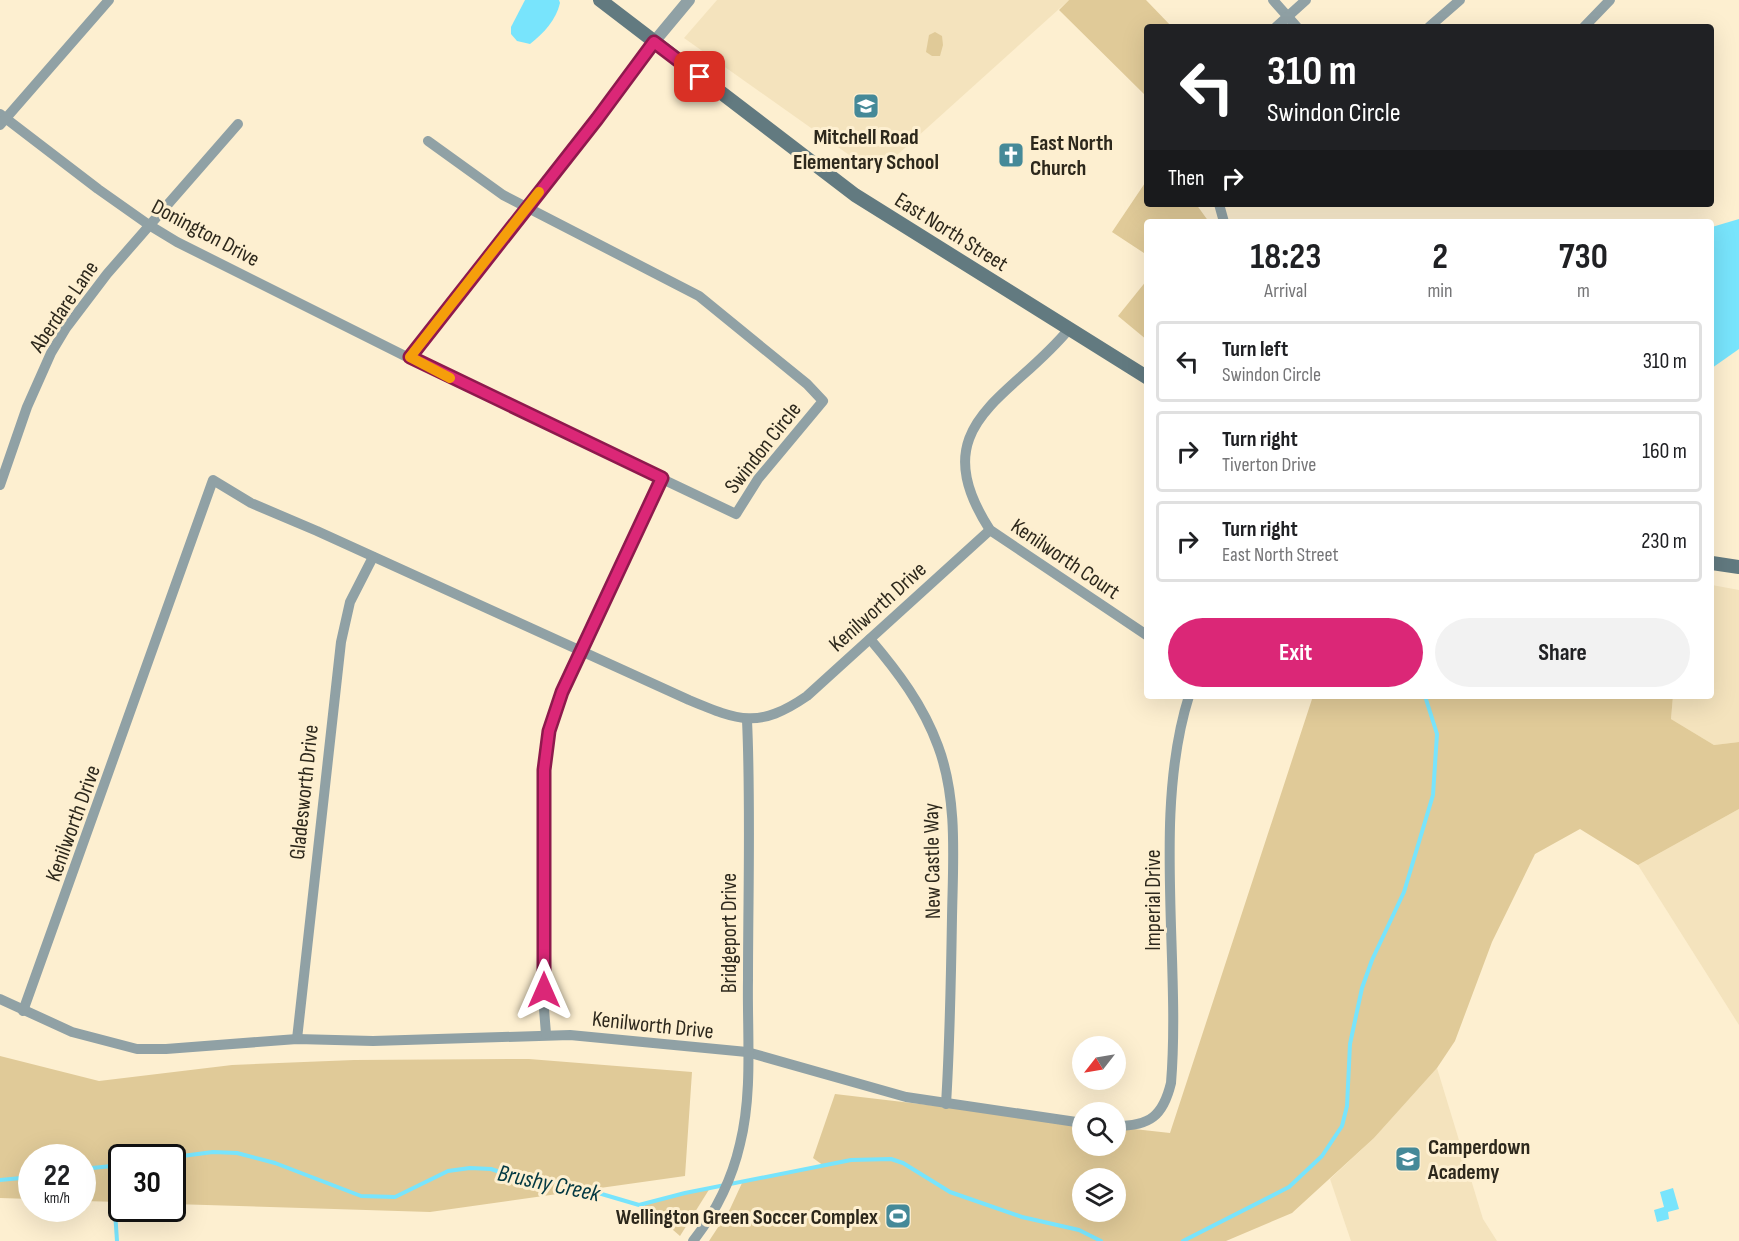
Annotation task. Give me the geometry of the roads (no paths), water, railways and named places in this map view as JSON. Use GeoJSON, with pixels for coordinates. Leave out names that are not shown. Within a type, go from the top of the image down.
{"type":"FeatureCollection","features":[{"type":"Feature","properties":{"kind":"main road","name":"East North Street"},"geometry":{"type":"LineString","coordinates":[[600,0],[855,195],[1144,375]]}},
{"type":"Feature","properties":{"kind":"main road"},"geometry":{"type":"LineString","coordinates":[[1714,563],[1739,567]]}},
{"type":"Feature","properties":{"kind":"street"},"geometry":{"type":"LineString","coordinates":[[2,119],[108,0]]}},
{"type":"Feature","properties":{"kind":"street"},"geometry":{"type":"LineString","coordinates":[[410,357],[654,42],[690,0]]}},
{"type":"Feature","properties":{"kind":"street"},"geometry":{"type":"LineString","coordinates":[[1274,0],[1295,24]]}},
{"type":"Feature","properties":{"kind":"street"},"geometry":{"type":"LineString","coordinates":[[1279,24],[1306,0]]}},
{"type":"Feature","properties":{"kind":"street"},"geometry":{"type":"LineString","coordinates":[[1432,24],[1460,0]]}},
{"type":"Feature","properties":{"kind":"street"},"geometry":{"type":"LineString","coordinates":[[1587,24],[1610,0]]}},
{"type":"Feature","properties":{"kind":"street","name":"Donington Drive"},"geometry":{"type":"LineString","coordinates":[[2,119],[149,225],[410,357]]}},
{"type":"Feature","properties":{"kind":"street","name":"Aberdare Lane"},"geometry":{"type":"LineString","coordinates":[[0,485],[27,407],[51,353],[91,294],[238,124]]}},
{"type":"Feature","properties":{"kind":"street"},"geometry":{"type":"LineString","coordinates":[[428,141],[503,195],[527,208]]}},
{"type":"Feature","properties":{"kind":"street","name":"Swindon Circle"},"geometry":{"type":"LineString","coordinates":[[410,357],[736,514],[758,479],[823,401],[807,384],[699,296],[527,208]]}},
{"type":"Feature","properties":{"kind":"street","name":"Kenilworth Court"},"geometry":{"type":"LineString","coordinates":[[1069,328],[1049,352],[981,415],[968,438],[964,458],[968,482],[980,515],[990,531],[1144,633]]}},
{"type":"Feature","properties":{"kind":"street"},"geometry":{"type":"LineString","coordinates":[[546,1034],[543,933],[545,758],[554,713],[580,652],[662,478]]}},
{"type":"Feature","properties":{"kind":"street","name":"Kenilworth Drive"},"geometry":{"type":"LineString","coordinates":[[990,531],[798,702],[784,709],[747,720],[716,712],[580,652],[250,503],[213,480],[84,848],[23,1011],[72,1032],[138,1049],[297,1039],[373,1041],[500,1038],[546,1034],[747,1052],[906,1097],[1072,1121]]}},
{"type":"Feature","properties":{"kind":"street","name":"Gladesworth Drive"},"geometry":{"type":"LineString","coordinates":[[297,1039],[341,642],[350,602],[373,557]]}},
{"type":"Feature","properties":{"kind":"street","name":"New Castle Way"},"geometry":{"type":"LineString","coordinates":[[870,639],[922,709],[939,747],[949,784],[952,892],[946,1104]]}},
{"type":"Feature","properties":{"kind":"street","name":"Imperial Drive"},"geometry":{"type":"LineString","coordinates":[[1126,1125],[1144,1123],[1164,1105],[1172,1074],[1173,788],[1181,726],[1188,699]]}},
{"type":"Feature","properties":{"kind":"street","name":"Bridgeport Drive"},"geometry":{"type":"LineString","coordinates":[[693,1241],[715,1208],[734,1167],[744,1124],[747,1052],[747,720]]}},
{"type":"Feature","properties":{"kind":"street"},"geometry":{"type":"LineString","coordinates":[[0,999],[23,1011]]}},
{"type":"Feature","properties":{"kind":"water"},"geometry":{"type":"Polygon","coordinates":[[[525,0],[559,0],[560,3],[549,26],[530,44],[517,41],[511,34],[511,27],[525,0]]]}},
{"type":"Feature","properties":{"kind":"water"},"geometry":{"type":"Polygon","coordinates":[[[1739,219],[1739,349],[1714,367],[1714,226],[1739,219]]]}},
{"type":"Feature","properties":{"kind":"water"},"geometry":{"type":"Polygon","coordinates":[[[1673,1188],[1679,1209],[1668,1212],[1669,1219],[1657,1222],[1654,1210],[1664,1207],[1660,1192],[1673,1188]]]}},
{"type":"Feature","properties":{"kind":"waterway"},"geometry":{"type":"LineString","coordinates":[[1183,1241],[1289,1187],[1322,1156],[1342,1126],[1347,1106],[1350,1044],[1362,988],[1372,960],[1404,892],[1433,795],[1437,734],[1426,699]]}},
{"type":"Feature","properties":{"kind":"waterway","name":"Brushy Creek"},"geometry":{"type":"LineString","coordinates":[[186,1156],[213,1152],[237,1153],[275,1163],[361,1196],[395,1197],[448,1171],[470,1168],[491,1169],[530,1182],[561,1182],[639,1205],[685,1193],[851,1160],[891,1159],[903,1163],[950,1192],[1022,1217],[1079,1230],[1101,1241]]}},
{"type":"Feature","properties":{"kind":"waterway","name":"Brushy Creek"},"geometry":{"type":"LineString","coordinates":[[96,1168],[108,1166]]}},
{"type":"Feature","properties":{"kind":"waterway","name":"Brushy Creek"},"geometry":{"type":"LineString","coordinates":[[0,1180],[18,1178]]}},
{"type":"Feature","properties":{"kind":"waterway"},"geometry":{"type":"LineString","coordinates":[[116,1222],[117,1241]]}},
{"type":"Feature","properties":{"kind":"place","name":"Mitchell Road Elementary School"},"geometry":{"type":"Point","coordinates":[866,106]}},
{"type":"Feature","properties":{"kind":"place","name":"East North Church"},"geometry":{"type":"Point","coordinates":[1011,155]}},
{"type":"Feature","properties":{"kind":"place","name":"Camperdown Academy"},"geometry":{"type":"Point","coordinates":[1408,1159]}},
{"type":"Feature","properties":{"kind":"place","name":"Wellington Green Soccer Complex"},"geometry":{"type":"Point","coordinates":[898,1216]}}]}
